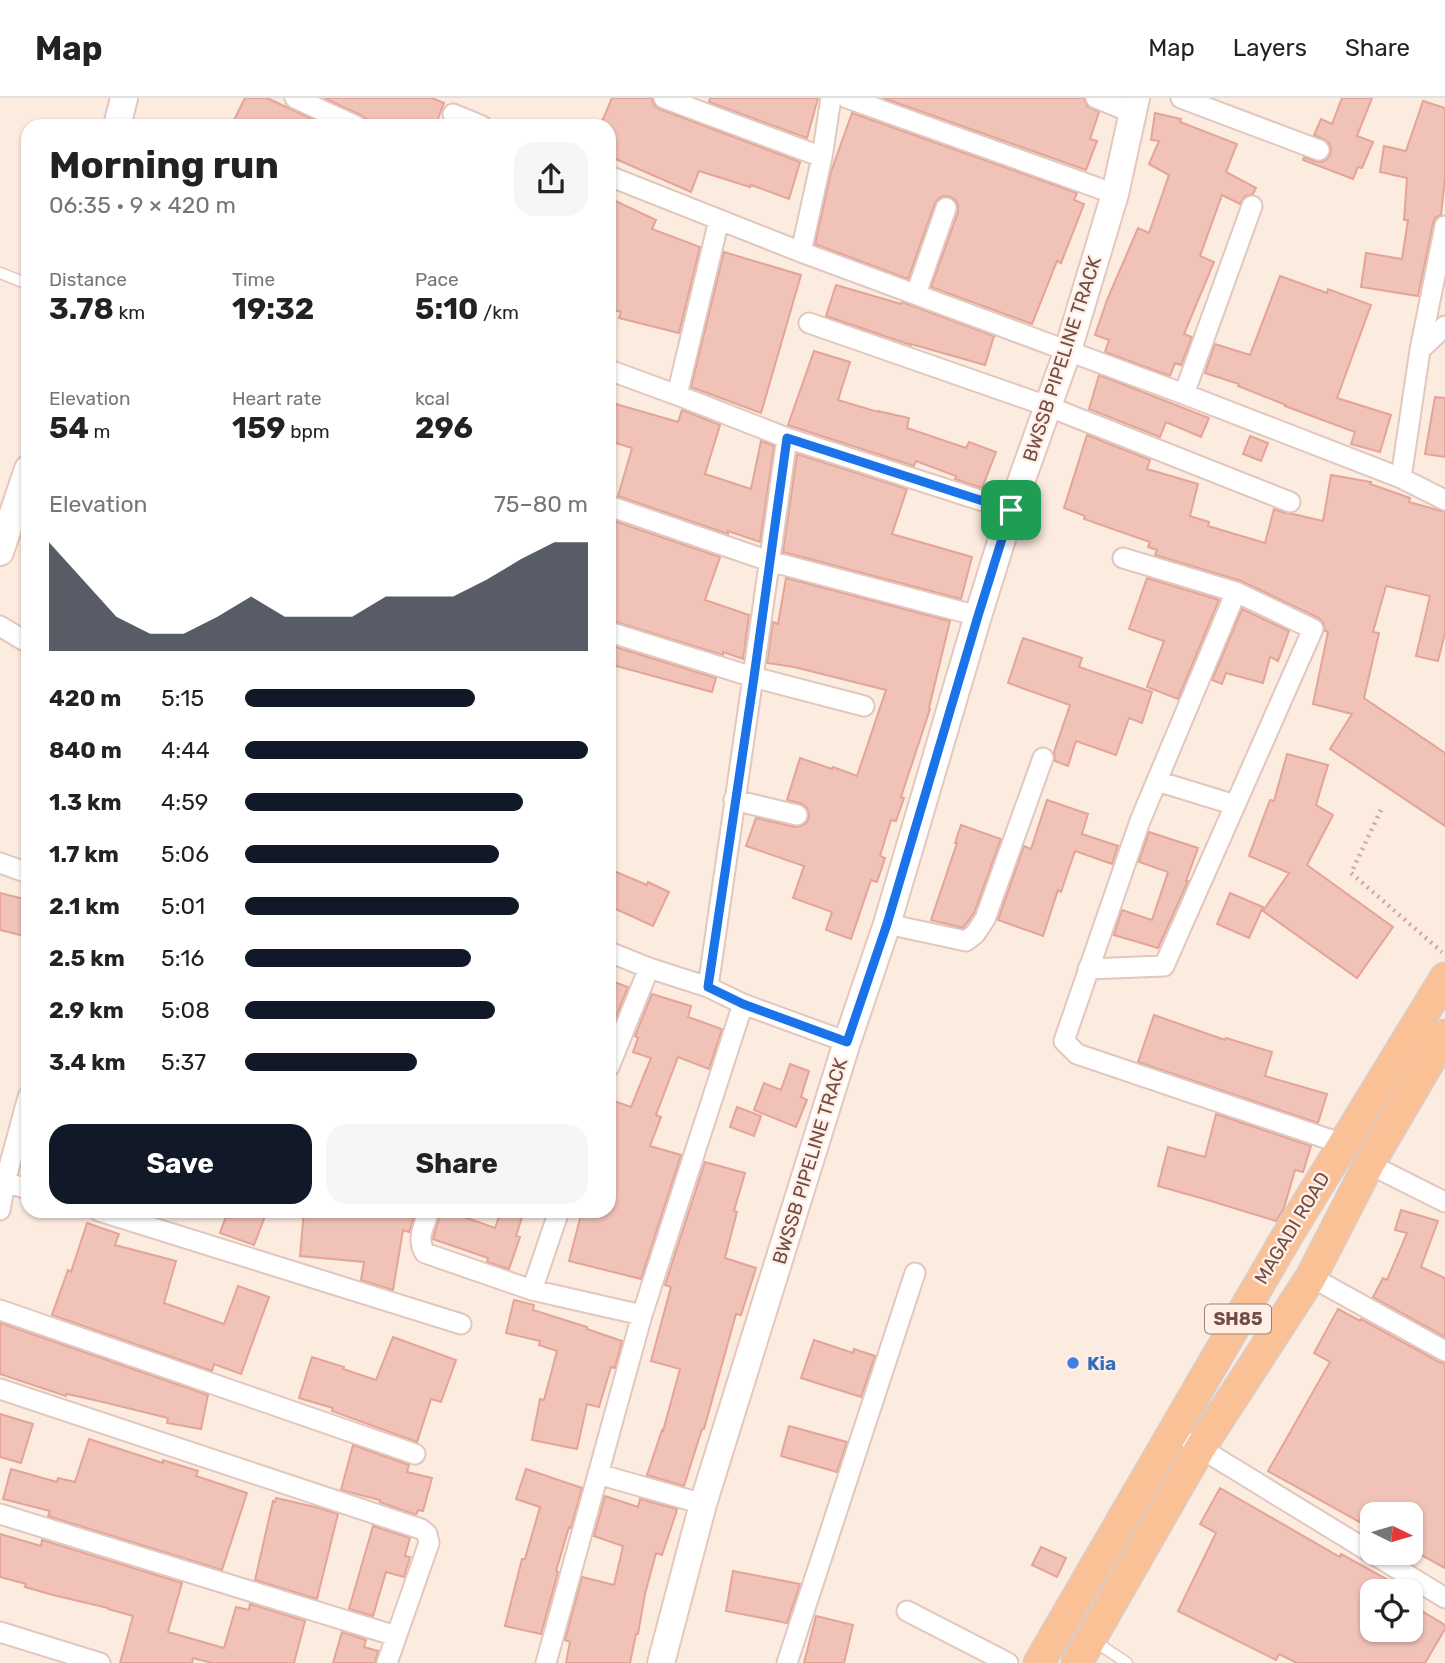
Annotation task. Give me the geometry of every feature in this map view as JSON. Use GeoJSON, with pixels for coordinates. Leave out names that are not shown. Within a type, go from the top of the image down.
{"type":"FeatureCollection","features":[{"type":"Feature","properties":{"kind":"main road","name":"MAGADI ROAD"},"geometry":{"type":"LineString","coordinates":[[1039,1663],[1286,1238],[1445,978]]}},
{"type":"Feature","properties":{"kind":"main road","name":"MAGADI ROAD"},"geometry":{"type":"LineString","coordinates":[[1084,1651],[1200,1448],[1311,1277],[1369,1164],[1445,1035]]}},
{"type":"Feature","properties":{"kind":"street"},"geometry":{"type":"LineString","coordinates":[[119,119],[124,98]]}},
{"type":"Feature","properties":{"kind":"street"},"geometry":{"type":"LineString","coordinates":[[295,98],[341,119]]}},
{"type":"Feature","properties":{"kind":"street"},"geometry":{"type":"LineString","coordinates":[[664,98],[822,157]]}},
{"type":"Feature","properties":{"kind":"street"},"geometry":{"type":"LineString","coordinates":[[800,252],[822,157],[831,98]]}},
{"type":"Feature","properties":{"kind":"street"},"geometry":{"type":"LineString","coordinates":[[847,98],[1115,194]]}},
{"type":"Feature","properties":{"kind":"street"},"geometry":{"type":"LineString","coordinates":[[1096,98],[1135,106]]}},
{"type":"Feature","properties":{"kind":"street"},"geometry":{"type":"LineString","coordinates":[[1181,98],[1319,150]]}},
{"type":"Feature","properties":{"kind":"street","name":"BWSSB PIPELINE TRACK"},"geometry":{"type":"LineString","coordinates":[[661,1663],[704,1504],[847,1042],[887,924],[978,616],[1011,510],[1068,350],[1115,194],[1135,106]]}},
{"type":"Feature","properties":{"kind":"street"},"geometry":{"type":"LineString","coordinates":[[453,114],[465,119]]}},
{"type":"Feature","properties":{"kind":"street"},"geometry":{"type":"LineString","coordinates":[[616,179],[800,252],[1068,350],[1401,478],[1445,500]]}},
{"type":"Feature","properties":{"kind":"street"},"geometry":{"type":"LineString","coordinates":[[1184,394],[1252,206]]}},
{"type":"Feature","properties":{"kind":"street"},"geometry":{"type":"LineString","coordinates":[[916,294],[946,208]]}},
{"type":"Feature","properties":{"kind":"street"},"geometry":{"type":"LineString","coordinates":[[677,395],[719,220]]}},
{"type":"Feature","properties":{"kind":"street"},"geometry":{"type":"LineString","coordinates":[[1401,478],[1420,350],[1445,226]]}},
{"type":"Feature","properties":{"kind":"street"},"geometry":{"type":"LineString","coordinates":[[809,323],[1047,406],[1290,502]]}},
{"type":"Feature","properties":{"kind":"street"},"geometry":{"type":"LineString","coordinates":[[1420,350],[1445,326]]}},
{"type":"Feature","properties":{"kind":"street"},"geometry":{"type":"LineString","coordinates":[[616,373],[787,438],[1011,510]]}},
{"type":"Feature","properties":{"kind":"street"},"geometry":{"type":"LineString","coordinates":[[708,987],[787,438]]}},
{"type":"Feature","properties":{"kind":"street"},"geometry":{"type":"LineString","coordinates":[[0,552],[21,490]]}},
{"type":"Feature","properties":{"kind":"street"},"geometry":{"type":"LineString","coordinates":[[616,508],[769,561],[978,616]]}},
{"type":"Feature","properties":{"kind":"street"},"geometry":{"type":"LineString","coordinates":[[1088,969],[1164,966],[1313,629],[1236,592],[1123,558]]}},
{"type":"Feature","properties":{"kind":"street"},"geometry":{"type":"LineString","coordinates":[[1236,592],[1140,821],[1064,1041],[1077,1054],[1343,1144]]}},
{"type":"Feature","properties":{"kind":"street"},"geometry":{"type":"LineString","coordinates":[[0,626],[21,639]]}},
{"type":"Feature","properties":{"kind":"street"},"geometry":{"type":"LineString","coordinates":[[616,634],[754,677],[864,706]]}},
{"type":"Feature","properties":{"kind":"street"},"geometry":{"type":"LineString","coordinates":[[887,924],[967,941],[975,934],[985,919],[1043,758]]}},
{"type":"Feature","properties":{"kind":"street"},"geometry":{"type":"LineString","coordinates":[[1157,781],[1235,805]]}},
{"type":"Feature","properties":{"kind":"street"},"geometry":{"type":"LineString","coordinates":[[734,800],[797,816]]}},
{"type":"Feature","properties":{"kind":"street"},"geometry":{"type":"LineString","coordinates":[[0,863],[21,870]]}},
{"type":"Feature","properties":{"kind":"street"},"geometry":{"type":"LineString","coordinates":[[616,955],[708,987],[743,1004],[847,1042]]}},
{"type":"Feature","properties":{"kind":"street"},"geometry":{"type":"LineString","coordinates":[[616,1049],[649,968]]}},
{"type":"Feature","properties":{"kind":"street"},"geometry":{"type":"LineString","coordinates":[[546,1663],[642,1314],[743,1004]]}},
{"type":"Feature","properties":{"kind":"street"},"geometry":{"type":"LineString","coordinates":[[0,1210],[21,1123]]}},
{"type":"Feature","properties":{"kind":"street"},"geometry":{"type":"LineString","coordinates":[[1369,1164],[1445,1202]]}},
{"type":"Feature","properties":{"kind":"street"},"geometry":{"type":"LineString","coordinates":[[5,1182],[21,1187]]}},
{"type":"Feature","properties":{"kind":"street"},"geometry":{"type":"LineString","coordinates":[[121,1218],[461,1324]]}},
{"type":"Feature","properties":{"kind":"street"},"geometry":{"type":"LineString","coordinates":[[427,1218],[420,1238],[425,1253],[532,1290],[642,1314]]}},
{"type":"Feature","properties":{"kind":"street"},"geometry":{"type":"LineString","coordinates":[[532,1290],[557,1218]]}},
{"type":"Feature","properties":{"kind":"street"},"geometry":{"type":"LineString","coordinates":[[787,1663],[915,1273]]}},
{"type":"Feature","properties":{"kind":"street"},"geometry":{"type":"LineString","coordinates":[[1311,1277],[1445,1351]]}},
{"type":"Feature","properties":{"kind":"street"},"geometry":{"type":"LineString","coordinates":[[0,1310],[415,1454]]}},
{"type":"Feature","properties":{"kind":"street"},"geometry":{"type":"LineString","coordinates":[[0,1389],[421,1529],[427,1534],[429,1544],[387,1663]]}},
{"type":"Feature","properties":{"kind":"street"},"geometry":{"type":"LineString","coordinates":[[1173,1430],[1445,1598]]}},
{"type":"Feature","properties":{"kind":"street"},"geometry":{"type":"LineString","coordinates":[[598,1474],[704,1504]]}},
{"type":"Feature","properties":{"kind":"street"},"geometry":{"type":"LineString","coordinates":[[0,1514],[396,1636]]}},
{"type":"Feature","properties":{"kind":"street"},"geometry":{"type":"LineString","coordinates":[[907,1611],[1008,1663]]}},
{"type":"Feature","properties":{"kind":"street"},"geometry":{"type":"LineString","coordinates":[[0,1632],[100,1663]]}},
{"type":"Feature","properties":{"kind":"lane"},"geometry":{"type":"LineString","coordinates":[[0,273],[21,281]]}},
{"type":"Feature","properties":{"kind":"lane"},"geometry":{"type":"LineString","coordinates":[[1084,1651],[1127,1663]]}},
{"type":"Feature","properties":{"kind":"path"},"geometry":{"type":"LineString","coordinates":[[1381,810],[1351,873],[1445,955]]}},
{"type":"Feature","properties":{"kind":"building"},"geometry":{"type":"Polygon","coordinates":[[[245,98],[267,98],[312,119],[234,119],[245,98]]]}},
{"type":"Feature","properties":{"kind":"building"},"geometry":{"type":"Polygon","coordinates":[[[324,98],[432,98],[444,103],[438,119],[366,119],[324,98]]]}},
{"type":"Feature","properties":{"kind":"building"},"geometry":{"type":"Polygon","coordinates":[[[612,98],[652,98],[654,105],[660,109],[800,162],[789,199],[699,171],[691,192],[616,159],[616,119],[603,119],[612,98]]]}},
{"type":"Feature","properties":{"kind":"building"},"geometry":{"type":"Polygon","coordinates":[[[710,98],[818,98],[807,138],[709,102],[710,98]]]}},
{"type":"Feature","properties":{"kind":"building"},"geometry":{"type":"Polygon","coordinates":[[[883,98],[1084,98],[1087,106],[1099,112],[1090,139],[1097,141],[1086,170],[883,98]]]}},
{"type":"Feature","properties":{"kind":"building"},"geometry":{"type":"Polygon","coordinates":[[[1342,98],[1372,98],[1357,136],[1373,142],[1362,168],[1358,167],[1353,179],[1303,160],[1304,157],[1322,162],[1330,155],[1329,143],[1314,135],[1321,119],[1332,124],[1342,98]]]}},
{"type":"Feature","properties":{"kind":"building"},"geometry":{"type":"Polygon","coordinates":[[[1423,101],[1445,108],[1445,178],[1441,215],[1435,218],[1433,224],[1418,296],[1361,287],[1366,253],[1402,259],[1408,220],[1404,220],[1407,178],[1380,172],[1384,146],[1406,151],[1423,101]]]}},
{"type":"Feature","properties":{"kind":"building"},"geometry":{"type":"Polygon","coordinates":[[[852,113],[1077,193],[1074,200],[1084,204],[1061,263],[1057,261],[1032,324],[931,287],[958,212],[958,205],[951,197],[943,196],[935,203],[908,279],[815,244],[831,172],[852,113]]]}},
{"type":"Feature","properties":{"kind":"building"},"geometry":{"type":"Polygon","coordinates":[[[1155,113],[1181,119],[1180,122],[1237,144],[1226,172],[1256,188],[1253,194],[1245,196],[1240,204],[1222,195],[1200,256],[1214,262],[1184,334],[1192,337],[1181,365],[1175,363],[1170,376],[1105,352],[1109,340],[1095,335],[1138,228],[1149,233],[1169,175],[1149,164],[1159,141],[1151,140],[1155,113]]]}},
{"type":"Feature","properties":{"kind":"building"},"geometry":{"type":"Polygon","coordinates":[[[616,201],[656,220],[652,229],[700,247],[679,333],[619,318],[621,312],[616,311],[616,201]]]}},
{"type":"Feature","properties":{"kind":"building"},"geometry":{"type":"Polygon","coordinates":[[[724,252],[801,275],[761,413],[691,387],[724,252]]]}},
{"type":"Feature","properties":{"kind":"building"},"geometry":{"type":"Polygon","coordinates":[[[1280,276],[1327,293],[1328,289],[1371,305],[1337,398],[1391,415],[1380,452],[1351,444],[1355,432],[1285,406],[1238,386],[1239,384],[1205,373],[1215,344],[1250,355],[1280,276]]]}},
{"type":"Feature","properties":{"kind":"building"},"geometry":{"type":"Polygon","coordinates":[[[836,285],[901,304],[902,302],[994,336],[985,365],[911,345],[826,316],[836,285]]]}},
{"type":"Feature","properties":{"kind":"building"},"geometry":{"type":"Polygon","coordinates":[[[814,351],[850,362],[838,400],[909,418],[907,428],[966,448],[969,442],[996,452],[982,488],[916,461],[914,466],[788,425],[814,351]]]}},
{"type":"Feature","properties":{"kind":"building"},"geometry":{"type":"Polygon","coordinates":[[[1099,375],[1209,418],[1201,437],[1166,422],[1160,437],[1089,409],[1099,375]]]}},
{"type":"Feature","properties":{"kind":"building"},"geometry":{"type":"Polygon","coordinates":[[[1435,397],[1445,398],[1445,457],[1425,454],[1435,397]]]}},
{"type":"Feature","properties":{"kind":"building"},"geometry":{"type":"Polygon","coordinates":[[[616,404],[678,422],[682,410],[720,425],[705,474],[751,489],[761,441],[774,446],[760,542],[728,531],[728,534],[618,496],[632,448],[616,443],[616,404]]]}},
{"type":"Feature","properties":{"kind":"building"},"geometry":{"type":"Polygon","coordinates":[[[1087,435],[1150,460],[1147,469],[1198,484],[1190,516],[1209,522],[1208,526],[1265,543],[1274,509],[1323,521],[1331,475],[1371,482],[1370,484],[1410,498],[1409,502],[1445,512],[1445,633],[1438,661],[1416,656],[1430,596],[1386,586],[1373,632],[1379,633],[1364,698],[1445,753],[1445,826],[1330,749],[1352,714],[1313,704],[1328,632],[1319,618],[1241,581],[1155,555],[1157,550],[1148,547],[1150,542],[1084,519],[1085,516],[1064,508],[1087,435]]]}},
{"type":"Feature","properties":{"kind":"building"},"geometry":{"type":"Polygon","coordinates":[[[1250,436],[1268,443],[1261,461],[1243,454],[1250,436]]]}},
{"type":"Feature","properties":{"kind":"building"},"geometry":{"type":"Polygon","coordinates":[[[797,454],[907,489],[892,534],[972,557],[961,599],[783,552],[797,454]]]}},
{"type":"Feature","properties":{"kind":"building"},"geometry":{"type":"Polygon","coordinates":[[[616,522],[720,557],[705,600],[749,615],[743,659],[723,652],[723,655],[616,622],[616,522]]]}},
{"type":"Feature","properties":{"kind":"building"},"geometry":{"type":"Polygon","coordinates":[[[786,578],[950,621],[930,709],[901,797],[904,798],[896,821],[891,820],[880,856],[885,858],[877,882],[871,880],[851,939],[826,930],[832,912],[793,898],[804,866],[746,846],[756,818],[795,827],[806,823],[809,817],[806,807],[787,800],[800,758],[857,776],[886,690],[767,663],[773,622],[778,624],[786,578]]]}},
{"type":"Feature","properties":{"kind":"building"},"geometry":{"type":"Polygon","coordinates":[[[1147,578],[1219,600],[1178,699],[1147,687],[1164,641],[1129,629],[1147,578]]]}},
{"type":"Feature","properties":{"kind":"building"},"geometry":{"type":"Polygon","coordinates":[[[1242,609],[1289,631],[1278,661],[1270,657],[1263,683],[1226,673],[1222,684],[1212,680],[1242,609]]]}},
{"type":"Feature","properties":{"kind":"building"},"geometry":{"type":"Polygon","coordinates":[[[1023,638],[1082,658],[1079,667],[1152,692],[1142,723],[1129,718],[1116,755],[1076,741],[1068,766],[1055,761],[1054,752],[1070,705],[1008,683],[1023,638]]]}},
{"type":"Feature","properties":{"kind":"building"},"geometry":{"type":"Polygon","coordinates":[[[616,647],[716,678],[712,692],[616,666],[616,647]]]}},
{"type":"Feature","properties":{"kind":"building"},"geometry":{"type":"Polygon","coordinates":[[[1287,754],[1328,765],[1316,805],[1333,815],[1307,865],[1393,927],[1357,978],[1263,911],[1289,873],[1249,856],[1270,800],[1274,801],[1287,754]]]}},
{"type":"Feature","properties":{"kind":"building"},"geometry":{"type":"Polygon","coordinates":[[[1047,800],[1088,814],[1082,834],[1118,846],[1112,864],[1075,851],[1061,892],[1058,890],[1043,936],[998,920],[1024,846],[1031,849],[1047,800]]]}},
{"type":"Feature","properties":{"kind":"building"},"geometry":{"type":"Polygon","coordinates":[[[961,825],[1001,839],[974,913],[963,928],[931,920],[961,825]]]}},
{"type":"Feature","properties":{"kind":"building"},"geometry":{"type":"Polygon","coordinates":[[[1149,832],[1198,848],[1188,881],[1158,948],[1114,935],[1122,910],[1152,920],[1168,872],[1139,862],[1149,832]]]}},
{"type":"Feature","properties":{"kind":"building"},"geometry":{"type":"Polygon","coordinates":[[[616,872],[669,892],[653,926],[616,909],[616,872]]]}},
{"type":"Feature","properties":{"kind":"building"},"geometry":{"type":"Polygon","coordinates":[[[0,893],[21,898],[21,935],[0,930],[0,893]]]}},
{"type":"Feature","properties":{"kind":"building"},"geometry":{"type":"Polygon","coordinates":[[[1230,893],[1263,907],[1249,938],[1217,924],[1230,893]]]}},
{"type":"Feature","properties":{"kind":"building"},"geometry":{"type":"Polygon","coordinates":[[[616,983],[628,987],[616,1017],[616,983]]]}},
{"type":"Feature","properties":{"kind":"building"},"geometry":{"type":"Polygon","coordinates":[[[652,994],[691,1006],[688,1017],[722,1029],[709,1069],[678,1057],[656,1115],[661,1117],[650,1146],[681,1155],[641,1279],[569,1261],[580,1218],[616,1218],[616,1102],[631,1107],[651,1058],[633,1052],[638,1038],[635,1036],[652,994]]]}},
{"type":"Feature","properties":{"kind":"building"},"geometry":{"type":"Polygon","coordinates":[[[1154,1015],[1225,1040],[1226,1038],[1272,1052],[1265,1076],[1327,1094],[1318,1123],[1138,1062],[1154,1015]]]}},
{"type":"Feature","properties":{"kind":"building"},"geometry":{"type":"Polygon","coordinates":[[[790,1064],[809,1071],[801,1097],[807,1100],[796,1127],[754,1110],[764,1083],[781,1090],[790,1064]]]}},
{"type":"Feature","properties":{"kind":"building"},"geometry":{"type":"Polygon","coordinates":[[[737,1107],[761,1116],[754,1136],[730,1127],[737,1107]]]}},
{"type":"Feature","properties":{"kind":"building"},"geometry":{"type":"Polygon","coordinates":[[[1216,1114],[1311,1146],[1303,1172],[1295,1170],[1284,1208],[1276,1221],[1158,1186],[1168,1147],[1205,1157],[1216,1114]]]}},
{"type":"Feature","properties":{"kind":"building"},"geometry":{"type":"Polygon","coordinates":[[[705,1162],[745,1173],[725,1258],[756,1268],[741,1315],[736,1314],[704,1429],[684,1486],[647,1475],[663,1431],[680,1369],[651,1361],[671,1287],[665,1285],[705,1162]]]}},
{"type":"Feature","properties":{"kind":"building"},"geometry":{"type":"Polygon","coordinates":[[[1401,1210],[1438,1221],[1421,1267],[1445,1278],[1445,1337],[1373,1297],[1383,1278],[1387,1280],[1407,1233],[1395,1230],[1401,1210]]]}},
{"type":"Feature","properties":{"kind":"building"},"geometry":{"type":"Polygon","coordinates":[[[225,1218],[264,1218],[254,1245],[220,1233],[225,1218]]]}},
{"type":"Feature","properties":{"kind":"building"},"geometry":{"type":"Polygon","coordinates":[[[303,1218],[414,1218],[409,1232],[403,1230],[393,1290],[361,1280],[364,1262],[300,1256],[303,1218]]]}},
{"type":"Feature","properties":{"kind":"building"},"geometry":{"type":"Polygon","coordinates":[[[439,1218],[467,1218],[495,1228],[499,1218],[522,1218],[516,1236],[520,1237],[509,1269],[487,1262],[488,1258],[433,1239],[439,1218]]]}},
{"type":"Feature","properties":{"kind":"building"},"geometry":{"type":"Polygon","coordinates":[[[87,1223],[119,1234],[115,1245],[176,1261],[164,1303],[224,1324],[238,1286],[269,1297],[241,1374],[214,1364],[212,1371],[52,1315],[68,1270],[71,1272],[87,1223]]]}},
{"type":"Feature","properties":{"kind":"building"},"geometry":{"type":"Polygon","coordinates":[[[514,1300],[534,1305],[533,1310],[622,1341],[615,1368],[611,1367],[599,1407],[587,1404],[577,1449],[532,1440],[540,1399],[544,1400],[557,1351],[539,1345],[540,1341],[506,1333],[514,1300]]]}},
{"type":"Feature","properties":{"kind":"building"},"geometry":{"type":"Polygon","coordinates":[[[1338,1309],[1445,1363],[1445,1568],[1423,1556],[1423,1502],[1360,1502],[1360,1522],[1268,1471],[1330,1362],[1314,1353],[1338,1309]]]}},
{"type":"Feature","properties":{"kind":"building"},"geometry":{"type":"Polygon","coordinates":[[[0,1323],[208,1395],[201,1429],[167,1423],[168,1418],[103,1402],[67,1394],[66,1396],[0,1374],[0,1323]]]}},
{"type":"Feature","properties":{"kind":"building"},"geometry":{"type":"Polygon","coordinates":[[[393,1337],[456,1360],[441,1402],[431,1399],[417,1442],[332,1411],[333,1408],[299,1398],[312,1357],[376,1380],[393,1337]]]}},
{"type":"Feature","properties":{"kind":"building"},"geometry":{"type":"Polygon","coordinates":[[[814,1340],[853,1353],[854,1349],[875,1356],[861,1397],[801,1378],[814,1340]]]}},
{"type":"Feature","properties":{"kind":"building"},"geometry":{"type":"Polygon","coordinates":[[[0,1414],[33,1424],[21,1463],[0,1457],[0,1414]]]}},
{"type":"Feature","properties":{"kind":"building"},"geometry":{"type":"Polygon","coordinates":[[[789,1426],[847,1442],[837,1472],[781,1456],[789,1426]]]}},
{"type":"Feature","properties":{"kind":"building"},"geometry":{"type":"Polygon","coordinates":[[[89,1439],[163,1463],[163,1460],[198,1471],[196,1476],[247,1493],[222,1570],[48,1516],[50,1511],[3,1499],[11,1469],[57,1482],[58,1478],[75,1482],[89,1439]]]}},
{"type":"Feature","properties":{"kind":"building"},"geometry":{"type":"Polygon","coordinates":[[[353,1445],[409,1465],[407,1472],[432,1478],[423,1511],[418,1510],[416,1515],[380,1500],[341,1490],[353,1445]]]}},
{"type":"Feature","properties":{"kind":"building"},"geometry":{"type":"Polygon","coordinates":[[[526,1469],[582,1488],[556,1571],[558,1572],[541,1634],[505,1626],[522,1559],[525,1559],[540,1507],[516,1499],[526,1469]]]}},
{"type":"Feature","properties":{"kind":"building"},"geometry":{"type":"Polygon","coordinates":[[[1220,1488],[1340,1557],[1341,1554],[1386,1579],[1360,1579],[1360,1642],[1423,1642],[1423,1612],[1445,1625],[1445,1629],[1425,1663],[1297,1663],[1279,1654],[1276,1660],[1178,1611],[1216,1533],[1200,1524],[1220,1488]]]}},
{"type":"Feature","properties":{"kind":"building"},"geometry":{"type":"Polygon","coordinates":[[[605,1496],[638,1507],[640,1499],[677,1509],[662,1555],[656,1553],[630,1663],[566,1663],[570,1642],[565,1640],[582,1577],[614,1585],[623,1546],[594,1536],[605,1496]]]}},
{"type":"Feature","properties":{"kind":"building"},"geometry":{"type":"Polygon","coordinates":[[[276,1498],[338,1514],[317,1599],[255,1580],[273,1501],[275,1502],[276,1498]]]}},
{"type":"Feature","properties":{"kind":"building"},"geometry":{"type":"Polygon","coordinates":[[[373,1526],[410,1538],[405,1556],[410,1557],[404,1577],[386,1572],[373,1616],[349,1609],[373,1526]]]}},
{"type":"Feature","properties":{"kind":"building"},"geometry":{"type":"Polygon","coordinates":[[[0,1534],[41,1546],[42,1540],[182,1583],[168,1632],[224,1648],[236,1607],[249,1610],[250,1604],[305,1621],[294,1663],[212,1663],[193,1658],[192,1663],[120,1663],[133,1616],[25,1587],[26,1584],[0,1577],[0,1534]]]}},
{"type":"Feature","properties":{"kind":"building"},"geometry":{"type":"Polygon","coordinates":[[[1041,1547],[1066,1558],[1057,1577],[1032,1565],[1041,1547]]]}},
{"type":"Feature","properties":{"kind":"building"},"geometry":{"type":"Polygon","coordinates":[[[733,1571],[800,1584],[787,1623],[726,1611],[733,1571]]]}},
{"type":"Feature","properties":{"kind":"building"},"geometry":{"type":"Polygon","coordinates":[[[816,1616],[853,1625],[844,1663],[804,1663],[816,1616]]]}},
{"type":"Feature","properties":{"kind":"building"},"geometry":{"type":"Polygon","coordinates":[[[342,1632],[366,1640],[364,1647],[378,1651],[375,1663],[333,1663],[342,1632]]]}},
{"type":"Feature","properties":{"kind":"place","name":"Kia"},"geometry":{"type":"Point","coordinates":[1073,1363]}},
{"type":"Feature","properties":{"kind":"route"},"geometry":{"type":"LineString","coordinates":[[787,438],[1011,510],[887,924],[847,1042],[743,1004],[708,987],[787,438]]}}]}
